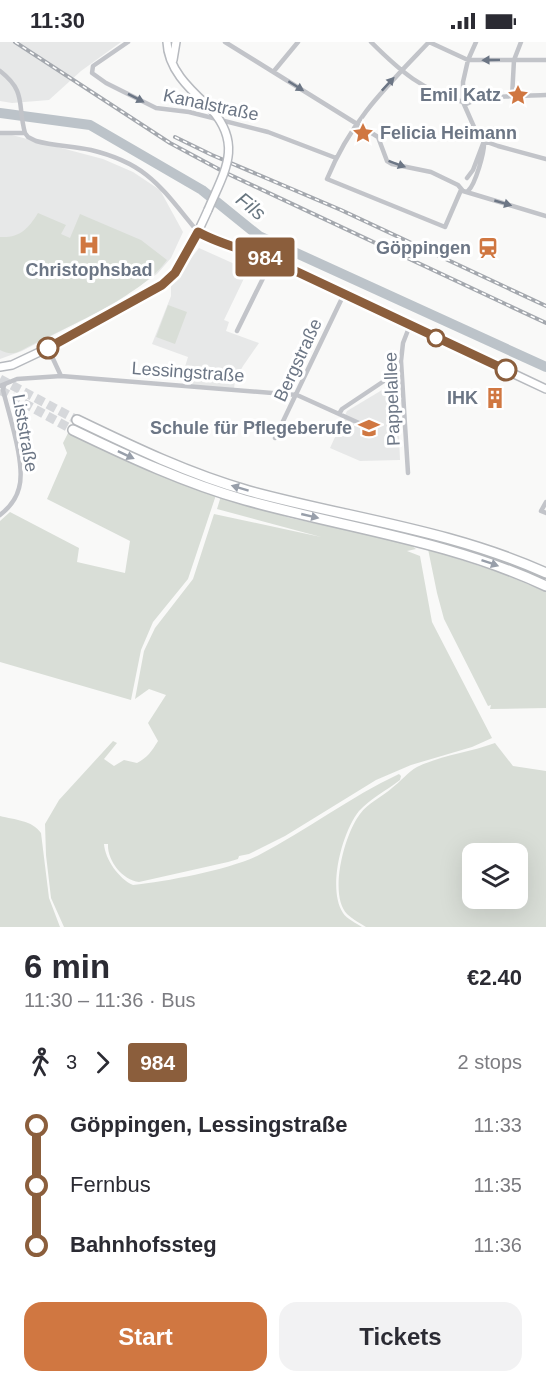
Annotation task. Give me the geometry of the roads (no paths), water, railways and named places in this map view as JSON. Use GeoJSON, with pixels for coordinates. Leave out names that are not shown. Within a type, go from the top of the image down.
{"type":"FeatureCollection","features":[{"type":"Feature","properties":{"kind":"highway"},"geometry":{"type":"LineString","coordinates":[[77,420],[163,460],[216,480],[295,502],[432,533],[498,553],[546,573]]}},
{"type":"Feature","properties":{"kind":"highway"},"geometry":{"type":"LineString","coordinates":[[73,430],[158,470],[213,490],[293,513],[434,545],[495,564],[546,586]]}},
{"type":"Feature","properties":{"kind":"main road"},"geometry":{"type":"LineString","coordinates":[[0,367],[12,365],[48,348],[162,285],[175,273],[198,232],[227,166],[229,153],[225,129],[212,110],[176,72],[167,42]]}},
{"type":"Feature","properties":{"kind":"main road"},"geometry":{"type":"LineString","coordinates":[[172,62],[176,42]]}},
{"type":"Feature","properties":{"kind":"main road"},"geometry":{"type":"LineString","coordinates":[[198,232],[224,244],[243,248],[272,260],[546,389]]}},
{"type":"Feature","properties":{"kind":"street","name":"Kanalstraße"},"geometry":{"type":"LineString","coordinates":[[128,42],[93,66],[92,73],[106,83],[156,108],[189,112],[285,138],[336,158]]}},
{"type":"Feature","properties":{"kind":"street"},"geometry":{"type":"LineString","coordinates":[[225,42],[378,137],[386,158],[392,164],[431,172],[460,188],[544,215],[546,207]]}},
{"type":"Feature","properties":{"kind":"street"},"geometry":{"type":"LineString","coordinates":[[274,71],[298,42]]}},
{"type":"Feature","properties":{"kind":"street"},"geometry":{"type":"LineString","coordinates":[[371,42],[401,70],[429,90],[464,103],[546,95]]}},
{"type":"Feature","properties":{"kind":"street"},"geometry":{"type":"LineString","coordinates":[[484,141],[473,170],[467,178],[461,180],[445,227],[327,179],[336,158],[375,98],[429,42],[468,60],[546,60]]}},
{"type":"Feature","properties":{"kind":"street"},"geometry":{"type":"LineString","coordinates":[[476,42],[468,60],[464,82],[464,103],[478,136],[484,141],[546,159]]}},
{"type":"Feature","properties":{"kind":"street"},"geometry":{"type":"LineString","coordinates":[[512,97],[514,60],[521,42]]}},
{"type":"Feature","properties":{"kind":"street"},"geometry":{"type":"LineString","coordinates":[[0,71],[15,85],[20,100],[22,124],[28,137],[36,141],[89,150],[135,165],[161,187],[198,232]]}},
{"type":"Feature","properties":{"kind":"street"},"geometry":{"type":"LineString","coordinates":[[0,133],[25,133]]}},
{"type":"Feature","properties":{"kind":"street"},"geometry":{"type":"LineString","coordinates":[[468,191],[471,189],[477,172],[484,141]]}},
{"type":"Feature","properties":{"kind":"street"},"geometry":{"type":"LineString","coordinates":[[467,178],[472,183]]}},
{"type":"Feature","properties":{"kind":"street"},"geometry":{"type":"LineString","coordinates":[[237,331],[272,260]]}},
{"type":"Feature","properties":{"kind":"street","name":"Bergstraße"},"geometry":{"type":"LineString","coordinates":[[275,438],[344,294]]}},
{"type":"Feature","properties":{"kind":"street","name":"Pappelallee"},"geometry":{"type":"LineString","coordinates":[[408,472],[401,373],[403,343],[410,326]]}},
{"type":"Feature","properties":{"kind":"street"},"geometry":{"type":"LineString","coordinates":[[48,348],[61,376]]}},
{"type":"Feature","properties":{"kind":"street"},"geometry":{"type":"LineString","coordinates":[[339,414],[342,409],[393,375],[401,373]]}},
{"type":"Feature","properties":{"kind":"street","name":"Lessingstraße"},"geometry":{"type":"LineString","coordinates":[[2,386],[17,379],[61,376],[297,395],[370,428]]}},
{"type":"Feature","properties":{"kind":"street","name":"Liststraße"},"geometry":{"type":"LineString","coordinates":[[1,513],[13,503],[21,476],[2,386]]}},
{"type":"Feature","properties":{"kind":"street"},"geometry":{"type":"LineString","coordinates":[[544,512],[546,502]]}},
{"type":"Feature","properties":{"kind":"waterway","name":"Fils"},"geometry":{"type":"LineString","coordinates":[[0,113],[90,125],[202,190],[259,236],[546,367]]}},
{"type":"Feature","properties":{"kind":"tunnel"},"geometry":{"type":"LineString","coordinates":[[0,379],[77,420]]}},
{"type":"Feature","properties":{"kind":"tunnel"},"geometry":{"type":"LineString","coordinates":[[0,390],[73,430]]}},
{"type":"Feature","properties":{"kind":"railway"},"geometry":{"type":"LineString","coordinates":[[15,42],[170,143],[224,172],[546,323]]}},
{"type":"Feature","properties":{"kind":"railway"},"geometry":{"type":"LineString","coordinates":[[175,137],[341,210],[546,306]]}},
{"type":"Feature","properties":{"kind":"place","name":"Emil Katz"},"geometry":{"type":"Point","coordinates":[518,95]}},
{"type":"Feature","properties":{"kind":"place","name":"Felicia Heimann"},"geometry":{"type":"Point","coordinates":[363,133]}},
{"type":"Feature","properties":{"kind":"place","name":"Christophsbad"},"geometry":{"type":"Point","coordinates":[89,245]}},
{"type":"Feature","properties":{"kind":"place","name":"Göppingen"},"geometry":{"type":"Point","coordinates":[488,248]}},
{"type":"Feature","properties":{"kind":"place","name":"IHK"},"geometry":{"type":"Point","coordinates":[495,398]}},
{"type":"Feature","properties":{"kind":"place","name":"Schule für Pflegeberufe"},"geometry":{"type":"Point","coordinates":[369,428]}}]}
